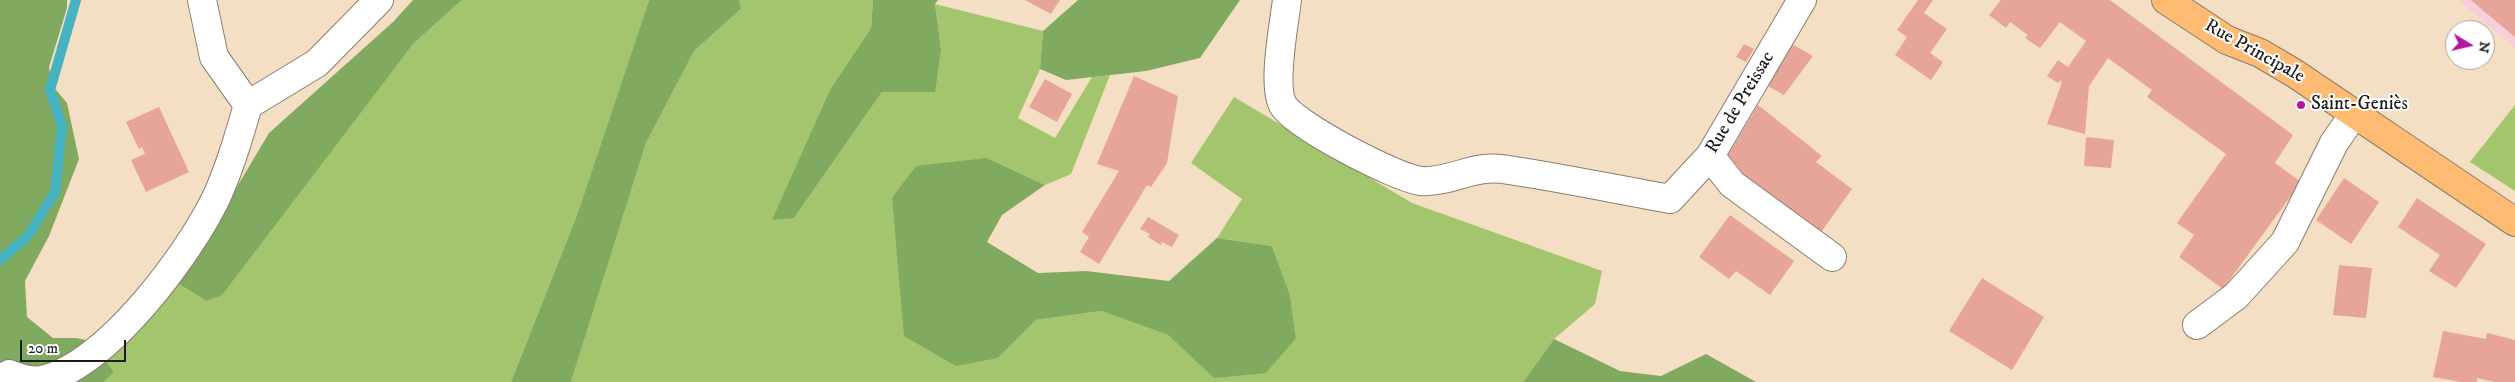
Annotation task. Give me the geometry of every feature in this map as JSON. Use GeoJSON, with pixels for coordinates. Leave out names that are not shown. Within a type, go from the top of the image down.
{"type":"FeatureCollection","features":[{"type":"Feature","properties":{"kind":"main road","name":"Rue Principale"},"geometry":{"type":"LineString","coordinates":[[2166,0],[2227,40],[2260,53],[2294,73],[2515,222]]}},
{"type":"Feature","properties":{"kind":"street"},"geometry":{"type":"LineString","coordinates":[[202,0],[214,57],[248,106]]}},
{"type":"Feature","properties":{"kind":"street"},"geometry":{"type":"LineString","coordinates":[[9,374],[19,378],[40,380],[59,375],[84,361],[118,333],[187,247],[216,197],[236,148],[248,106],[317,63],[379,0]]}},
{"type":"Feature","properties":{"kind":"street","name":"Rue de Preissac"},"geometry":{"type":"LineString","coordinates":[[1287,0],[1278,81],[1283,105],[1307,128],[1397,174],[1419,181],[1442,180],[1467,170],[1500,168],[1670,199],[1710,156],[1802,0]]}},
{"type":"Feature","properties":{"kind":"street"},"geometry":{"type":"LineString","coordinates":[[2198,325],[2236,296],[2285,242],[2334,143],[2354,114]]}},
{"type":"Feature","properties":{"kind":"street"},"geometry":{"type":"LineString","coordinates":[[1710,156],[1732,184],[1832,257]]}},
{"type":"Feature","properties":{"kind":"shaded area"},"geometry":{"type":"Polygon","coordinates":[[[2458,0],[2515,0],[2515,48],[2495,31],[2495,20],[2482,20],[2458,0]]]}},
{"type":"Feature","properties":{"kind":"green space"},"geometry":{"type":"Polygon","coordinates":[[[0,0],[67,0],[67,8],[49,67],[52,85],[67,103],[79,159],[49,236],[25,281],[27,317],[53,338],[76,338],[91,341],[114,372],[104,382],[11,382],[0,378],[0,0]]]}},
{"type":"Feature","properties":{"kind":"green space"},"geometry":{"type":"Polygon","coordinates":[[[413,0],[462,0],[413,44],[222,295],[206,301],[179,284],[269,133],[393,22],[413,0]]]}},
{"type":"Feature","properties":{"kind":"green space"},"geometry":{"type":"Polygon","coordinates":[[[462,0],[649,0],[577,215],[511,382],[104,382],[114,372],[102,357],[149,320],[179,284],[206,301],[413,44],[462,0]]]}},
{"type":"Feature","properties":{"kind":"green space"},"geometry":{"type":"Polygon","coordinates":[[[649,0],[739,0],[741,9],[694,51],[646,143],[571,382],[511,382],[577,215],[649,0]]]}},
{"type":"Feature","properties":{"kind":"green space"},"geometry":{"type":"Polygon","coordinates":[[[739,0],[873,0],[871,28],[831,88],[794,218],[882,92],[941,49],[935,4],[1043,31],[1040,69],[1018,118],[1055,138],[1092,77],[1110,75],[1071,174],[1045,185],[987,158],[892,197],[898,261],[998,358],[1036,320],[1101,311],[1168,335],[1214,377],[1296,338],[1290,295],[1272,246],[1217,238],[1242,199],[1191,163],[1234,97],[1412,203],[1602,271],[1595,304],[1554,339],[1523,382],[571,382],[646,143],[694,51],[741,9],[739,0]]]}},
{"type":"Feature","properties":{"kind":"green space"},"geometry":{"type":"Polygon","coordinates":[[[873,0],[938,0],[935,4],[941,49],[935,92],[882,92],[794,218],[772,220],[831,88],[871,28],[873,0]]]}},
{"type":"Feature","properties":{"kind":"green space"},"geometry":{"type":"Polygon","coordinates":[[[1078,0],[1240,0],[1200,58],[1146,71],[1066,80],[1040,69],[1043,31],[1078,0]]]}},
{"type":"Feature","properties":{"kind":"green space"},"geometry":{"type":"Polygon","coordinates":[[[2515,105],[2515,191],[2470,162],[2515,105]]]}},
{"type":"Feature","properties":{"kind":"green space"},"geometry":{"type":"Polygon","coordinates":[[[987,158],[1045,185],[1002,215],[987,242],[1038,273],[1086,271],[1169,281],[1217,238],[1272,246],[1290,295],[1296,338],[1266,373],[1214,378],[1168,335],[1101,311],[1036,320],[998,358],[956,366],[904,336],[892,198],[916,166],[987,158]]]}},
{"type":"Feature","properties":{"kind":"green space"},"geometry":{"type":"Polygon","coordinates":[[[1554,339],[1620,371],[1661,376],[1706,354],[1756,382],[1523,382],[1554,339]]]}},
{"type":"Feature","properties":{"kind":"building"},"geometry":{"type":"Polygon","coordinates":[[[1025,0],[1060,0],[1051,14],[1025,0]]]}},
{"type":"Feature","properties":{"kind":"building"},"geometry":{"type":"Polygon","coordinates":[[[1918,0],[1933,0],[1924,13],[1947,29],[1930,53],[1943,62],[1931,80],[1895,55],[1907,37],[1897,30],[1918,0]]]}},
{"type":"Feature","properties":{"kind":"building"},"geometry":{"type":"Polygon","coordinates":[[[2001,0],[2110,0],[2293,135],[2275,163],[2301,182],[2223,289],[2179,257],[2194,235],[2177,223],[2226,154],[2147,97],[2152,90],[2108,58],[2089,86],[2085,134],[2047,124],[2062,82],[2058,83],[2047,76],[2058,60],[2068,67],[2086,41],[2060,22],[2040,48],[2025,38],[2028,35],[2010,22],[2006,28],[1989,15],[2001,0]]]}},
{"type":"Feature","properties":{"kind":"building"},"geometry":{"type":"Polygon","coordinates":[[[2471,0],[2515,0],[2515,37],[2495,20],[2471,0]]]}},
{"type":"Feature","properties":{"kind":"building"},"geometry":{"type":"Polygon","coordinates":[[[1744,44],[1754,49],[1746,62],[1736,57],[1744,44]]]}},
{"type":"Feature","properties":{"kind":"building"},"geometry":{"type":"Polygon","coordinates":[[[1792,44],[1813,56],[1784,95],[1768,86],[1792,44]]]}},
{"type":"Feature","properties":{"kind":"building"},"geometry":{"type":"Polygon","coordinates":[[[1134,76],[1178,96],[1167,163],[1151,187],[1147,185],[1099,264],[1080,252],[1089,237],[1082,232],[1119,171],[1097,164],[1134,76]]]}},
{"type":"Feature","properties":{"kind":"building"},"geometry":{"type":"Polygon","coordinates":[[[1045,79],[1072,94],[1057,122],[1029,107],[1045,79]]]}},
{"type":"Feature","properties":{"kind":"building"},"geometry":{"type":"Polygon","coordinates":[[[1758,105],[1822,156],[1816,162],[1852,189],[1819,235],[1755,188],[1728,155],[1758,105]]]}},
{"type":"Feature","properties":{"kind":"building"},"geometry":{"type":"Polygon","coordinates":[[[159,107],[189,172],[146,192],[131,160],[145,154],[142,147],[139,149],[126,122],[159,107]]]}},
{"type":"Feature","properties":{"kind":"building"},"geometry":{"type":"Polygon","coordinates":[[[2086,137],[2114,140],[2111,168],[2084,166],[2086,137]]]}},
{"type":"Feature","properties":{"kind":"building"},"geometry":{"type":"Polygon","coordinates":[[[2344,178],[2379,202],[2351,244],[2316,220],[2344,178]]]}},
{"type":"Feature","properties":{"kind":"building"},"geometry":{"type":"Polygon","coordinates":[[[2417,198],[2486,244],[2456,288],[2429,271],[2440,255],[2398,227],[2417,198]]]}},
{"type":"Feature","properties":{"kind":"building"},"geometry":{"type":"Polygon","coordinates":[[[1730,215],[1794,261],[1770,295],[1736,271],[1729,279],[1699,257],[1730,215]]]}},
{"type":"Feature","properties":{"kind":"building"},"geometry":{"type":"Polygon","coordinates":[[[1148,217],[1179,235],[1172,247],[1162,242],[1161,245],[1148,237],[1150,234],[1140,229],[1148,217]]]}},
{"type":"Feature","properties":{"kind":"building"},"geometry":{"type":"Polygon","coordinates":[[[2339,265],[2372,268],[2366,318],[2333,315],[2339,265]]]}},
{"type":"Feature","properties":{"kind":"building"},"geometry":{"type":"Polygon","coordinates":[[[1982,278],[2044,317],[2012,370],[1949,331],[1982,278]]]}},
{"type":"Feature","properties":{"kind":"building"},"geometry":{"type":"Polygon","coordinates":[[[2443,331],[2486,339],[2487,333],[2515,340],[2515,382],[2495,382],[2477,378],[2477,382],[2461,382],[2433,377],[2443,331]]]}},
{"type":"Feature","properties":{"kind":"waterway"},"geometry":{"type":"LineString","coordinates":[[0,260],[28,236],[55,192],[62,126],[50,90],[76,0]]}},
{"type":"Feature","properties":{"kind":"place","name":"Saint-Geniès"},"geometry":{"type":"Point","coordinates":[2301,105]}}]}
